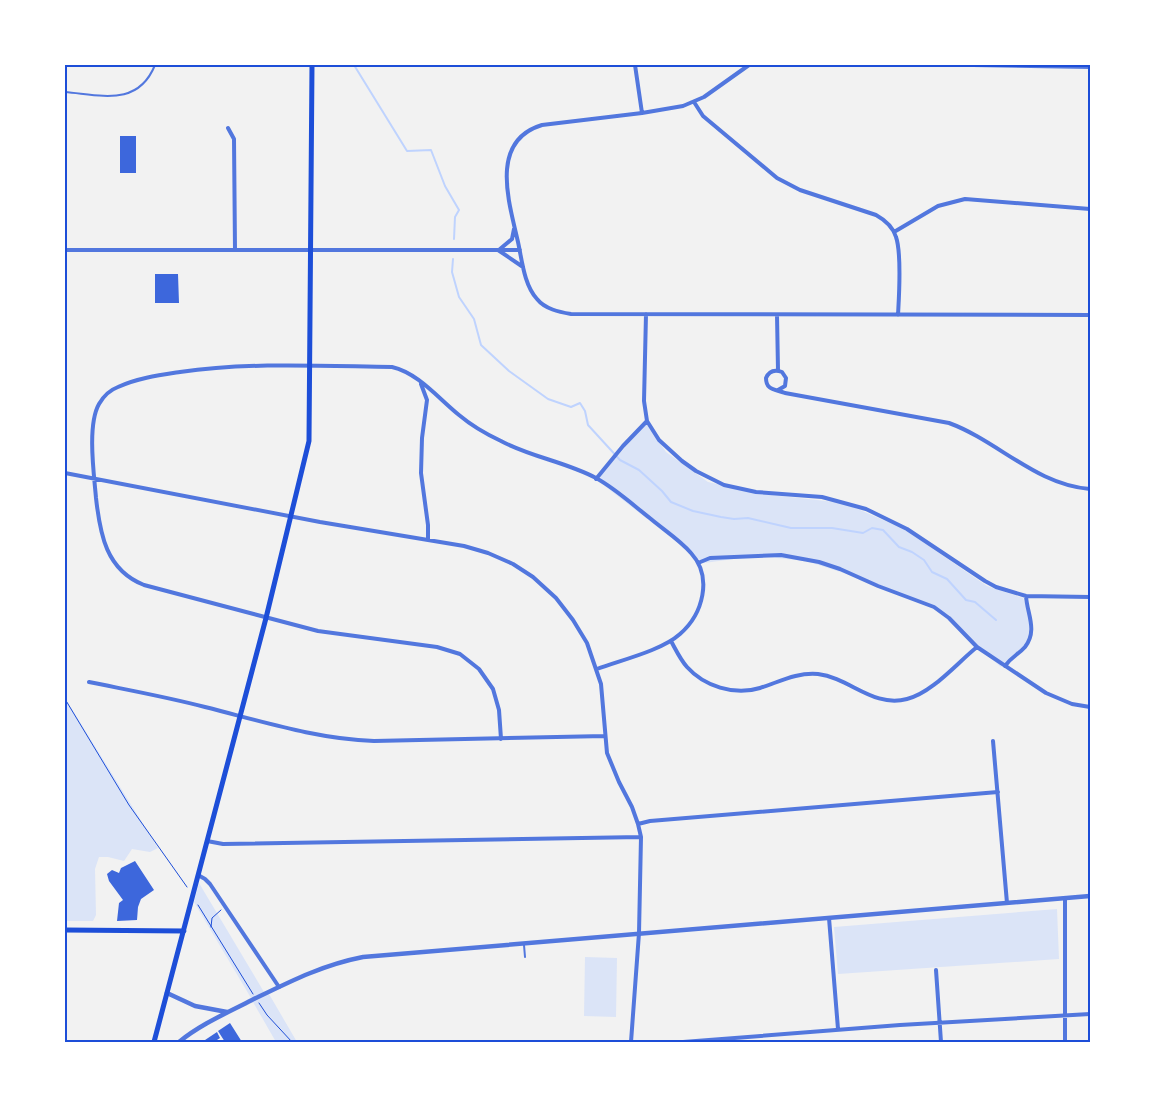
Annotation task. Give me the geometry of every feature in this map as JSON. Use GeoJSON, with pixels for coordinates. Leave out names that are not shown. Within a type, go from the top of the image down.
{"type":"FeatureCollection","features":[{"type":"Feature","properties":{"kind":"main road"},"geometry":{"type":"LineString","coordinates":[[154,1042],[266,618],[309,441],[312,65]]}},
{"type":"Feature","properties":{"kind":"main road"},"geometry":{"type":"LineString","coordinates":[[65,930],[184,931]]}},
{"type":"Feature","properties":{"kind":"street"},"geometry":{"type":"LineString","coordinates":[[635,65],[642,113]]}},
{"type":"Feature","properties":{"kind":"street"},"geometry":{"type":"LineString","coordinates":[[749,65],[694,102],[642,113],[542,125],[522,134],[511,150],[506,174],[508,195],[524,269],[531,290],[537,300],[559,312],[571,314],[1090,315]]}},
{"type":"Feature","properties":{"kind":"street"},"geometry":{"type":"LineString","coordinates":[[973,65],[1090,68]]}},
{"type":"Feature","properties":{"kind":"street"},"geometry":{"type":"LineString","coordinates":[[694,102],[703,116],[777,178],[800,190],[876,215],[886,222],[894,232],[898,247],[898,315]]}},
{"type":"Feature","properties":{"kind":"street"},"geometry":{"type":"LineString","coordinates":[[228,128],[234,138],[235,250]]}},
{"type":"Feature","properties":{"kind":"street"},"geometry":{"type":"LineString","coordinates":[[894,232],[938,206],[965,199],[1090,209]]}},
{"type":"Feature","properties":{"kind":"street"},"geometry":{"type":"LineString","coordinates":[[498,250],[512,239],[515,227]]}},
{"type":"Feature","properties":{"kind":"street"},"geometry":{"type":"LineString","coordinates":[[65,250],[520,250]]}},
{"type":"Feature","properties":{"kind":"street"},"geometry":{"type":"LineString","coordinates":[[498,250],[524,269]]}},
{"type":"Feature","properties":{"kind":"street"},"geometry":{"type":"LineString","coordinates":[[646,314],[644,400],[647,421],[658,440],[673,454],[696,470],[713,480],[743,490],[822,497],[866,509],[907,529],[962,567],[996,587],[1026,596],[1090,597]]}},
{"type":"Feature","properties":{"kind":"street"},"geometry":{"type":"LineString","coordinates":[[778,315],[778,370]]}},
{"type":"Feature","properties":{"kind":"street"},"geometry":{"type":"LineString","coordinates":[[501,739],[499,710],[493,689],[480,669],[460,654],[437,647],[318,631],[144,585],[125,575],[114,563],[106,548],[97,506],[92,436],[94,415],[102,399],[116,387],[152,377],[204,369],[238,366],[392,367],[406,372],[484,433],[513,448],[579,471],[615,490],[684,546],[698,563],[704,583],[701,602],[688,625],[671,641],[597,669]]}},
{"type":"Feature","properties":{"kind":"street"},"geometry":{"type":"LineString","coordinates":[[778,390],[784,386],[786,378],[778,370],[770,372],[766,378],[771,389],[949,423],[966,430],[1032,470],[1073,486],[1090,489]]}},
{"type":"Feature","properties":{"kind":"street"},"geometry":{"type":"LineString","coordinates":[[420,382],[427,400],[422,438],[421,473],[428,525],[428,540]]}},
{"type":"Feature","properties":{"kind":"street"},"geometry":{"type":"LineString","coordinates":[[596,479],[623,446],[647,421]]}},
{"type":"Feature","properties":{"kind":"street"},"geometry":{"type":"LineString","coordinates":[[65,473],[292,517],[464,546],[488,553],[513,564],[533,577],[556,598],[573,620],[587,644],[597,669],[603,699],[605,736],[612,769],[632,806],[641,837],[639,933],[631,1042]]}},
{"type":"Feature","properties":{"kind":"street"},"geometry":{"type":"LineString","coordinates":[[698,563],[710,558],[768,554],[794,556],[819,562],[934,607],[949,618],[977,647],[1005,666],[1055,698],[1072,704],[1089,706],[1090,712]]}},
{"type":"Feature","properties":{"kind":"street"},"geometry":{"type":"LineString","coordinates":[[1005,666],[1012,657],[1025,647],[1031,636],[1032,622],[1026,596]]}},
{"type":"Feature","properties":{"kind":"street"},"geometry":{"type":"LineString","coordinates":[[671,641],[680,659],[691,672],[705,682],[720,688],[738,691],[751,690],[792,676],[816,674],[839,679],[872,698],[891,701],[908,699],[923,692],[977,647]]}},
{"type":"Feature","properties":{"kind":"street"},"geometry":{"type":"LineString","coordinates":[[89,682],[170,699],[315,735],[349,740],[605,736]]}},
{"type":"Feature","properties":{"kind":"street"},"geometry":{"type":"LineString","coordinates":[[993,741],[1007,903]]}},
{"type":"Feature","properties":{"kind":"street"},"geometry":{"type":"LineString","coordinates":[[638,824],[650,821],[998,792]]}},
{"type":"Feature","properties":{"kind":"street"},"geometry":{"type":"LineString","coordinates":[[207,841],[223,844],[641,837]]}},
{"type":"Feature","properties":{"kind":"street"},"geometry":{"type":"LineString","coordinates":[[198,875],[210,884],[279,987]]}},
{"type":"Feature","properties":{"kind":"street"},"geometry":{"type":"LineString","coordinates":[[179,1042],[196,1029],[279,987],[323,967],[363,957],[1090,896]]}},
{"type":"Feature","properties":{"kind":"street"},"geometry":{"type":"LineString","coordinates":[[1064,898],[1065,1042]]}},
{"type":"Feature","properties":{"kind":"street"},"geometry":{"type":"LineString","coordinates":[[829,918],[838,1029]]}},
{"type":"Feature","properties":{"kind":"street"},"geometry":{"type":"LineString","coordinates":[[936,970],[941,1042]]}},
{"type":"Feature","properties":{"kind":"street"},"geometry":{"type":"LineString","coordinates":[[167,993],[202,1008],[229,1012]]}},
{"type":"Feature","properties":{"kind":"street"},"geometry":{"type":"LineString","coordinates":[[683,1042],[838,1029],[1090,1014]]}},
{"type":"Feature","properties":{"kind":"lane"},"geometry":{"type":"LineString","coordinates":[[65,92],[122,96],[132,92],[139,86],[151,73],[155,65]]}},
{"type":"Feature","properties":{"kind":"lane"},"geometry":{"type":"LineString","coordinates":[[524,943],[525,957]]}},
{"type":"Feature","properties":{"kind":"path"},"geometry":{"type":"LineString","coordinates":[[65,699],[129,804],[187,887]]}},
{"type":"Feature","properties":{"kind":"path"},"geometry":{"type":"LineString","coordinates":[[198,905],[253,994]]}},
{"type":"Feature","properties":{"kind":"path"},"geometry":{"type":"LineString","coordinates":[[212,928],[212,918],[222,909]]}},
{"type":"Feature","properties":{"kind":"path"},"geometry":{"type":"LineString","coordinates":[[258,1001],[267,1015],[292,1042]]}},
{"type":"Feature","properties":{"kind":"shaded area"},"geometry":{"type":"Polygon","coordinates":[[[646,423],[666,452],[708,482],[763,494],[844,503],[904,529],[987,586],[1023,598],[1030,617],[1028,644],[1001,667],[970,641],[949,615],[878,584],[806,561],[756,556],[704,563],[597,480],[646,423]]]}},
{"type":"Feature","properties":{"kind":"shaded area"},"geometry":{"type":"Polygon","coordinates":[[[65,698],[158,848],[150,852],[132,849],[124,861],[99,857],[95,869],[96,915],[93,921],[65,921],[65,698]]]}},
{"type":"Feature","properties":{"kind":"shaded area"},"geometry":{"type":"Polygon","coordinates":[[[199,883],[264,992],[251,998],[194,902],[199,883]]]}},
{"type":"Feature","properties":{"kind":"shaded area"},"geometry":{"type":"Polygon","coordinates":[[[1057,909],[1059,959],[838,974],[834,927],[1057,909]]]}},
{"type":"Feature","properties":{"kind":"shaded area"},"geometry":{"type":"Polygon","coordinates":[[[585,957],[617,958],[616,1017],[584,1016],[585,957]]]}},
{"type":"Feature","properties":{"kind":"shaded area"},"geometry":{"type":"Polygon","coordinates":[[[269,994],[297,1042],[276,1042],[253,1002],[269,994]]]}},
{"type":"Feature","properties":{"kind":"building"},"geometry":{"type":"Polygon","coordinates":[[[120,136],[136,136],[136,173],[120,173],[120,136]]]}},
{"type":"Feature","properties":{"kind":"building"},"geometry":{"type":"Polygon","coordinates":[[[155,274],[178,274],[179,303],[155,303],[155,274]]]}},
{"type":"Feature","properties":{"kind":"building"},"geometry":{"type":"Polygon","coordinates":[[[135,861],[154,890],[141,899],[137,920],[117,921],[119,903],[123,900],[109,881],[107,874],[112,870],[119,873],[121,868],[135,861]]]}},
{"type":"Feature","properties":{"kind":"building"},"geometry":{"type":"Polygon","coordinates":[[[230,1023],[242,1042],[225,1042],[218,1031],[230,1023]]]}},
{"type":"Feature","properties":{"kind":"building"},"geometry":{"type":"Polygon","coordinates":[[[217,1032],[220,1038],[214,1042],[202,1042],[217,1032]]]}},
{"type":"Feature","properties":{"kind":"waterway"},"geometry":{"type":"LineString","coordinates":[[354,65],[407,151],[431,150],[445,186],[459,210],[455,217],[454,239]]}},
{"type":"Feature","properties":{"kind":"waterway"},"geometry":{"type":"LineString","coordinates":[[453,259],[452,272],[459,297],[474,319],[481,345],[509,371],[548,399],[571,407],[580,403],[585,411],[588,425],[620,460],[639,470],[671,502],[693,511],[734,519],[748,518],[791,528],[832,528],[863,533],[872,528],[883,530],[899,547],[912,552],[924,560],[932,572],[947,579],[966,600],[975,602],[996,620]]}}]}
